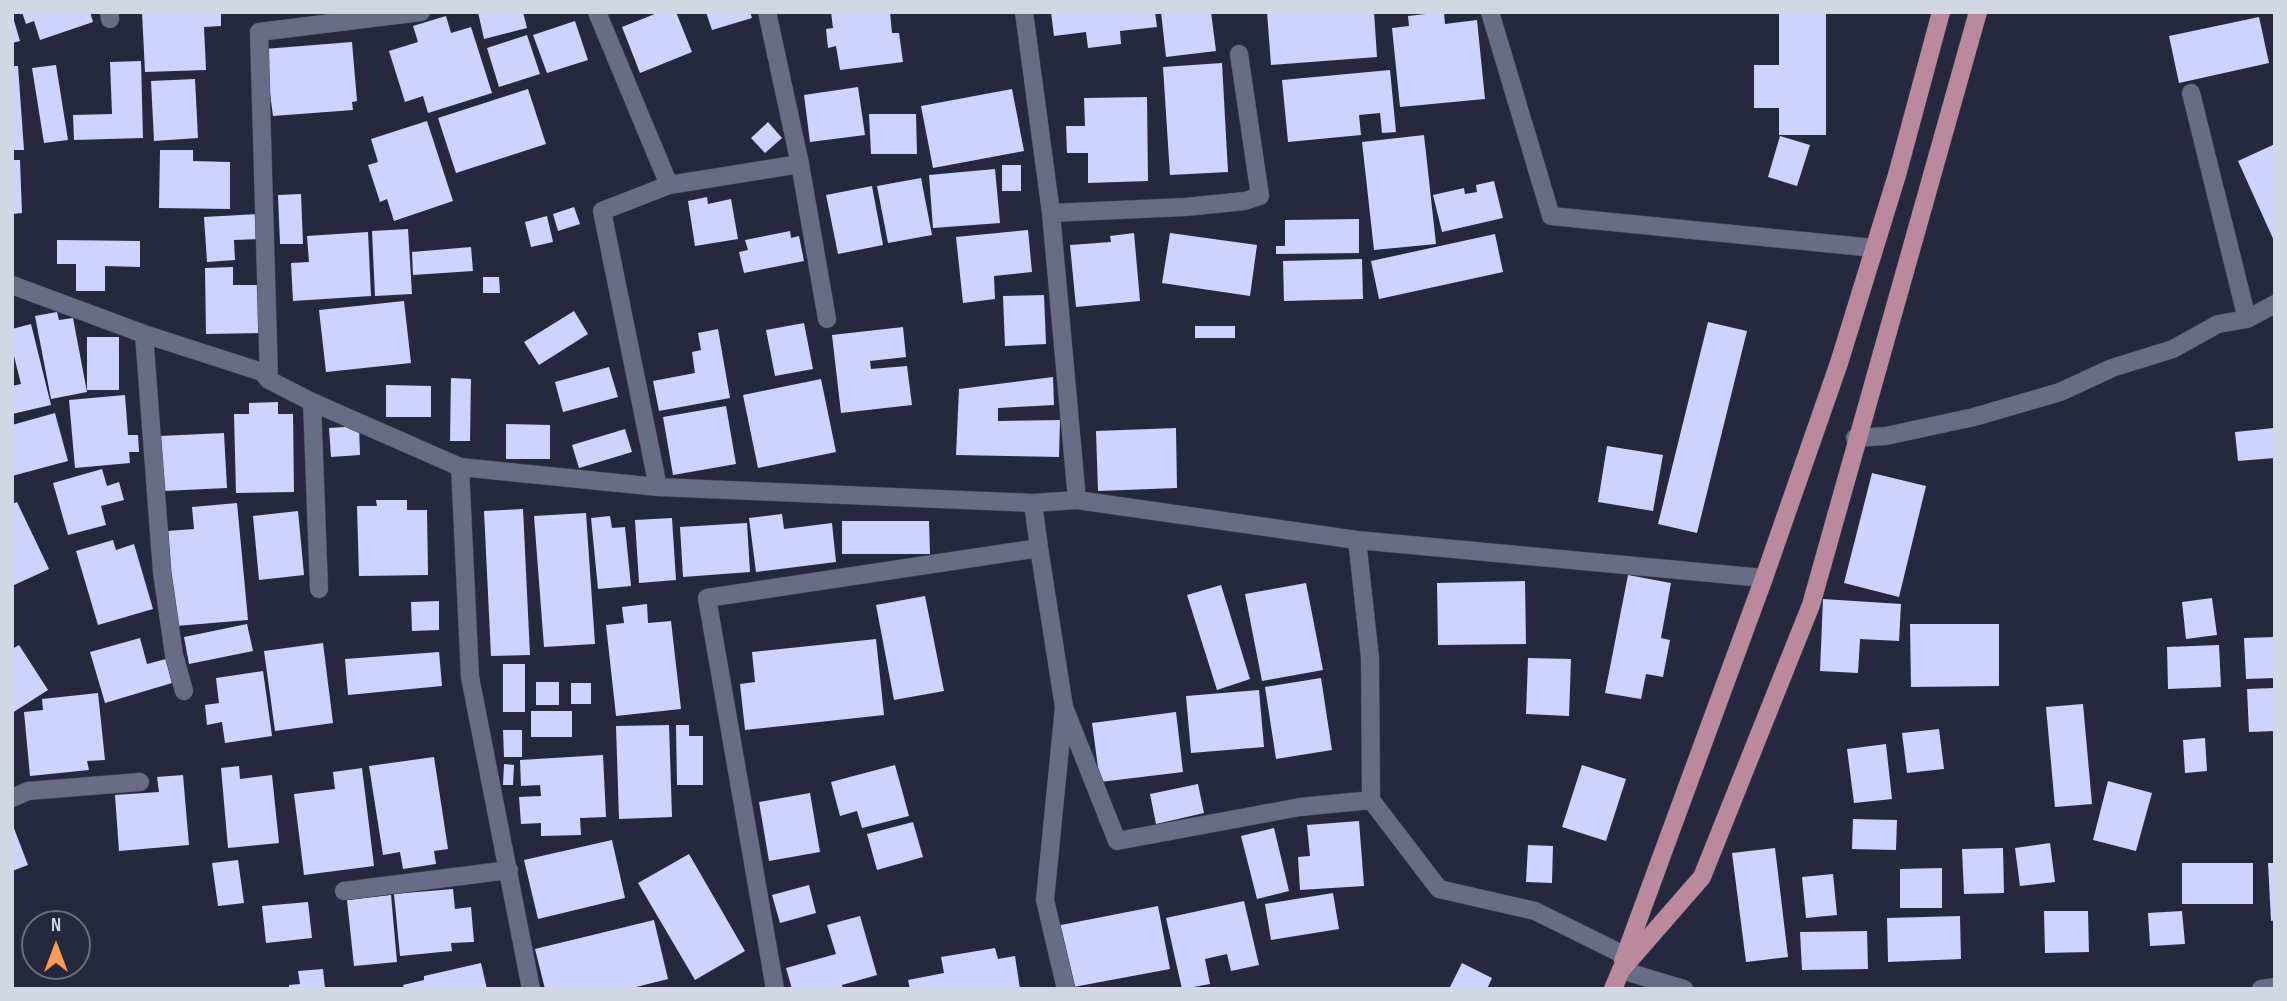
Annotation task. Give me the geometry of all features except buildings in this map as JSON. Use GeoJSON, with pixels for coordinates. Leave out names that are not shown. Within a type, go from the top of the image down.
{"type":"FeatureCollection","features":[{"type":"Feature","properties":{"kind":"main road"},"geometry":{"type":"LineString","coordinates":[[1613,989],[1764,578],[1839,363],[1941,12]]}},
{"type":"Feature","properties":{"kind":"main road"},"geometry":{"type":"LineString","coordinates":[[1608,989],[1623,963],[1702,877],[1811,605],[1855,438],[1929,194],[1978,12]]}},
{"type":"Feature","properties":{"kind":"street"},"geometry":{"type":"LineString","coordinates":[[270,380],[259,32],[421,12]]}},
{"type":"Feature","properties":{"kind":"street"},"geometry":{"type":"LineString","coordinates":[[597,12],[669,184]]}},
{"type":"Feature","properties":{"kind":"street"},"geometry":{"type":"LineString","coordinates":[[767,12],[800,164],[827,319]]}},
{"type":"Feature","properties":{"kind":"street"},"geometry":{"type":"LineString","coordinates":[[1024,12],[1051,214],[1077,500]]}},
{"type":"Feature","properties":{"kind":"street"},"geometry":{"type":"LineString","coordinates":[[1490,12],[1551,216],[1874,248]]}},
{"type":"Feature","properties":{"kind":"street"},"geometry":{"type":"LineString","coordinates":[[1051,214],[1126,207],[1185,207],[1245,201],[1261,196],[1239,54]]}},
{"type":"Feature","properties":{"kind":"street"},"geometry":{"type":"LineString","coordinates":[[2191,93],[2247,319]]}},
{"type":"Feature","properties":{"kind":"street"},"geometry":{"type":"LineString","coordinates":[[658,487],[602,211],[669,184],[800,164]]}},
{"type":"Feature","properties":{"kind":"street"},"geometry":{"type":"LineString","coordinates":[[12,285],[144,334],[262,372],[270,380],[312,402],[460,467],[658,487],[1033,503],[1077,500],[1357,540],[1764,578]]}},
{"type":"Feature","properties":{"kind":"street"},"geometry":{"type":"LineString","coordinates":[[1855,438],[1886,436],[1974,417],[2060,392],[2112,368],[2173,349],[2218,324],[2247,319],[2275,304]]}},
{"type":"Feature","properties":{"kind":"street"},"geometry":{"type":"LineString","coordinates":[[144,334],[162,572],[174,655],[184,691]]}},
{"type":"Feature","properties":{"kind":"street"},"geometry":{"type":"LineString","coordinates":[[312,402],[319,589]]}},
{"type":"Feature","properties":{"kind":"street"},"geometry":{"type":"LineString","coordinates":[[460,467],[470,677],[531,989]]}},
{"type":"Feature","properties":{"kind":"street"},"geometry":{"type":"LineString","coordinates":[[1033,503],[1064,707],[1117,841],[1300,807],[1371,800]]}},
{"type":"Feature","properties":{"kind":"street"},"geometry":{"type":"LineString","coordinates":[[1357,540],[1370,658],[1371,800],[1439,889],[1535,911],[1623,963],[1684,989]]}},
{"type":"Feature","properties":{"kind":"street"},"geometry":{"type":"LineString","coordinates":[[775,989],[707,598],[1039,548]]}},
{"type":"Feature","properties":{"kind":"street"},"geometry":{"type":"LineString","coordinates":[[1064,707],[1045,900],[1066,989]]}},
{"type":"Feature","properties":{"kind":"street"},"geometry":{"type":"LineString","coordinates":[[12,798],[28,791],[140,782]]}},
{"type":"Feature","properties":{"kind":"street"},"geometry":{"type":"LineString","coordinates":[[344,891],[509,870]]}},
{"type":"Feature","properties":{"kind":"street"},"geometry":{"type":"LineString","coordinates":[[2261,989],[2275,987]]}}]}
